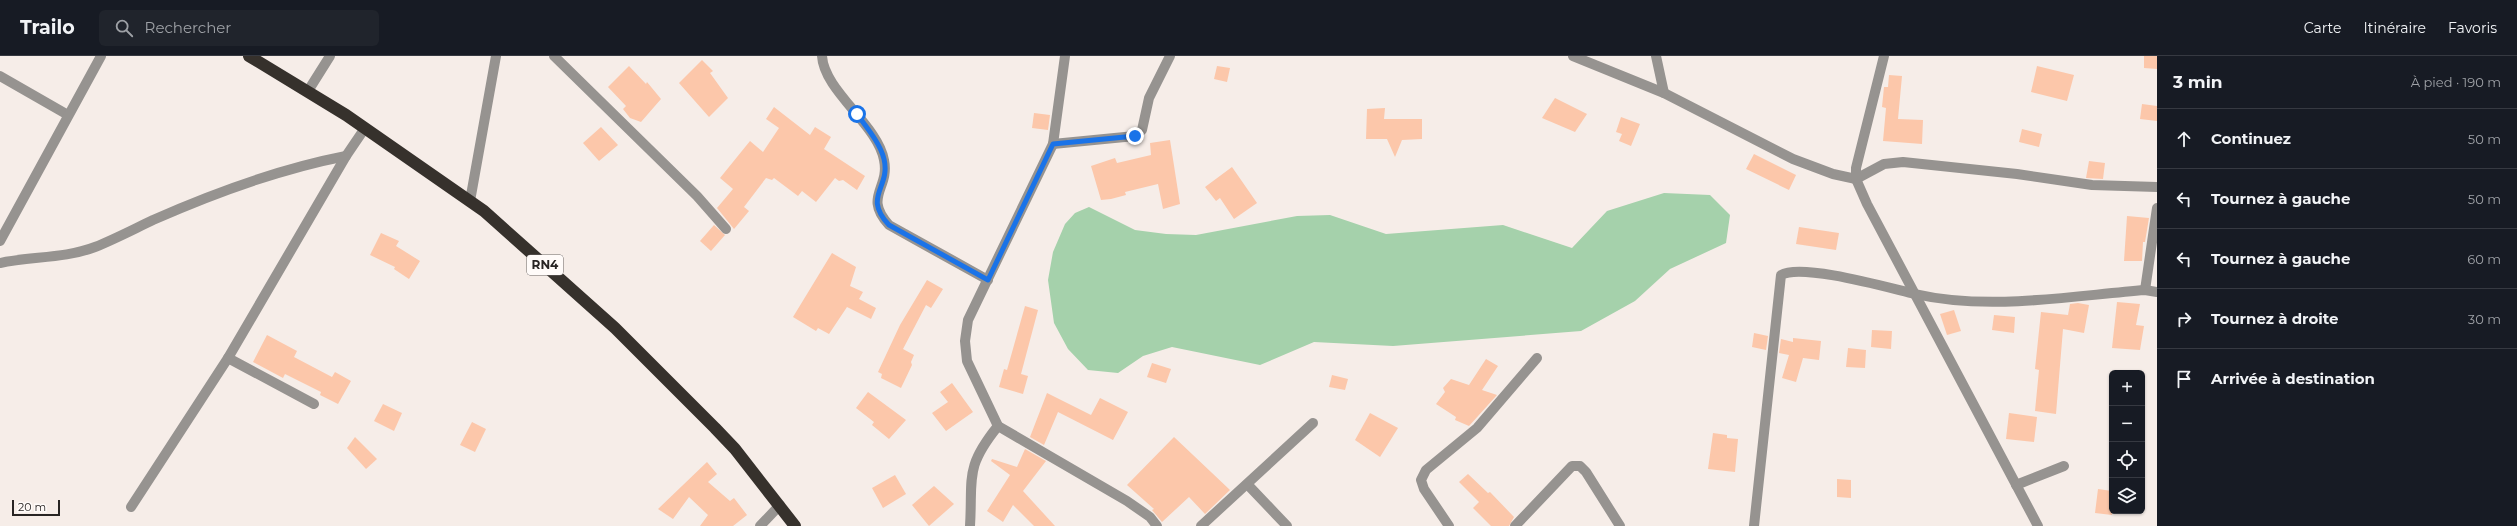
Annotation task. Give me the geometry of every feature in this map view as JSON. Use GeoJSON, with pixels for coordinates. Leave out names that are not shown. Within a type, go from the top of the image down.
{"type":"FeatureCollection","features":[{"type":"Feature","properties":{"kind":"highway","name":"RN4"},"geometry":{"type":"LineString","coordinates":[[249,56],[308,91],[365,128],[470,201],[520,243],[614,328],[735,449],[795,526]]}},
{"type":"Feature","properties":{"kind":"street"},"geometry":{"type":"LineString","coordinates":[[0,241],[101,56]]}},
{"type":"Feature","properties":{"kind":"street"},"geometry":{"type":"LineString","coordinates":[[308,91],[330,56]]}},
{"type":"Feature","properties":{"kind":"street"},"geometry":{"type":"LineString","coordinates":[[470,201],[496,56]]}},
{"type":"Feature","properties":{"kind":"street"},"geometry":{"type":"LineString","coordinates":[[554,56],[697,196],[726,229]]}},
{"type":"Feature","properties":{"kind":"street"},"geometry":{"type":"LineString","coordinates":[[822,56],[822,62],[834,84],[878,145],[884,159],[885,172],[876,201],[879,214],[889,225],[988,280]]}},
{"type":"Feature","properties":{"kind":"street"},"geometry":{"type":"LineString","coordinates":[[1065,56],[1053,144],[968,320],[965,342],[967,361],[998,426],[1127,501],[1150,517],[1157,526]]}},
{"type":"Feature","properties":{"kind":"street"},"geometry":{"type":"LineString","coordinates":[[1053,144],[1135,136],[1142,130],[1149,98],[1170,56]]}},
{"type":"Feature","properties":{"kind":"street"},"geometry":{"type":"LineString","coordinates":[[1573,56],[1664,93],[1816,169],[1856,179],[1884,164],[1903,162],[2017,174],[2092,185],[2157,186]]}},
{"type":"Feature","properties":{"kind":"street"},"geometry":{"type":"LineString","coordinates":[[1656,56],[1664,93]]}},
{"type":"Feature","properties":{"kind":"street"},"geometry":{"type":"LineString","coordinates":[[1884,56],[1857,157],[1856,179],[1861,193],[2038,526]]}},
{"type":"Feature","properties":{"kind":"street"},"geometry":{"type":"LineString","coordinates":[[0,76],[68,115]]}},
{"type":"Feature","properties":{"kind":"street"},"geometry":{"type":"LineString","coordinates":[[131,507],[228,358],[346,156],[365,128]]}},
{"type":"Feature","properties":{"kind":"street"},"geometry":{"type":"LineString","coordinates":[[0,263],[36,260],[94,248],[202,199],[266,177],[321,161],[346,156]]}},
{"type":"Feature","properties":{"kind":"street"},"geometry":{"type":"LineString","coordinates":[[2145,290],[2157,208]]}},
{"type":"Feature","properties":{"kind":"street"},"geometry":{"type":"LineString","coordinates":[[1754,526],[1781,275],[1786,272],[1840,276],[1914,294],[1947,300],[1974,301],[2035,299],[2145,290],[2157,292]]}},
{"type":"Feature","properties":{"kind":"street"},"geometry":{"type":"LineString","coordinates":[[228,358],[314,404]]}},
{"type":"Feature","properties":{"kind":"street"},"geometry":{"type":"LineString","coordinates":[[1449,526],[1424,489],[1421,480],[1426,470],[1477,428],[1536,358]]}},
{"type":"Feature","properties":{"kind":"street"},"geometry":{"type":"LineString","coordinates":[[1201,526],[1248,485],[1313,423]]}},
{"type":"Feature","properties":{"kind":"street"},"geometry":{"type":"LineString","coordinates":[[970,526],[972,471],[979,453],[998,426]]}},
{"type":"Feature","properties":{"kind":"street"},"geometry":{"type":"LineString","coordinates":[[1515,526],[1572,466],[1580,466],[1586,472],[1620,526]]}},
{"type":"Feature","properties":{"kind":"street"},"geometry":{"type":"LineString","coordinates":[[2016,485],[2064,466]]}},
{"type":"Feature","properties":{"kind":"street"},"geometry":{"type":"LineString","coordinates":[[1248,485],[1287,526]]}},
{"type":"Feature","properties":{"kind":"street"},"geometry":{"type":"LineString","coordinates":[[760,526],[780,505]]}},
{"type":"Feature","properties":{"kind":"green space"},"geometry":{"type":"Polygon","coordinates":[[[1664,193],[1710,195],[1730,215],[1726,243],[1670,269],[1635,301],[1581,331],[1393,346],[1314,342],[1260,365],[1172,347],[1143,356],[1118,373],[1088,370],[1068,349],[1054,323],[1048,280],[1053,252],[1065,224],[1075,213],[1089,207],[1135,230],[1166,234],[1196,235],[1297,216],[1330,215],[1386,234],[1503,225],[1572,248],[1607,211],[1664,193]]]}},
{"type":"Feature","properties":{"kind":"building"},"geometry":{"type":"Polygon","coordinates":[[[2144,56],[2157,56],[2157,69],[2144,68],[2144,56]]]}},
{"type":"Feature","properties":{"kind":"building"},"geometry":{"type":"Polygon","coordinates":[[[702,60],[713,71],[710,73],[728,98],[709,117],[679,83],[702,60]]]}},
{"type":"Feature","properties":{"kind":"building"},"geometry":{"type":"Polygon","coordinates":[[[629,66],[646,84],[647,82],[661,99],[641,122],[630,118],[623,109],[626,106],[608,87],[629,66]]]}},
{"type":"Feature","properties":{"kind":"building"},"geometry":{"type":"Polygon","coordinates":[[[1217,66],[1230,68],[1227,82],[1214,79],[1217,66]]]}},
{"type":"Feature","properties":{"kind":"building"},"geometry":{"type":"Polygon","coordinates":[[[2037,66],[2074,75],[2067,101],[2031,92],[2037,66]]]}},
{"type":"Feature","properties":{"kind":"building"},"geometry":{"type":"Polygon","coordinates":[[[1889,75],[1902,76],[1898,119],[1923,120],[1922,144],[1883,141],[1886,108],[1882,107],[1884,87],[1888,87],[1889,75]]]}},
{"type":"Feature","properties":{"kind":"building"},"geometry":{"type":"Polygon","coordinates":[[[1555,98],[1587,114],[1575,132],[1542,118],[1555,98]]]}},
{"type":"Feature","properties":{"kind":"building"},"geometry":{"type":"Polygon","coordinates":[[[2142,104],[2157,106],[2157,121],[2140,119],[2142,104]]]}},
{"type":"Feature","properties":{"kind":"building"},"geometry":{"type":"Polygon","coordinates":[[[774,107],[810,135],[815,127],[831,137],[824,149],[865,176],[857,190],[843,180],[839,181],[835,178],[816,202],[802,191],[798,196],[774,178],[772,180],[766,178],[744,207],[749,211],[734,229],[717,208],[733,189],[720,178],[750,141],[763,152],[779,128],[766,119],[774,107]]]}},
{"type":"Feature","properties":{"kind":"building"},"geometry":{"type":"Polygon","coordinates":[[[1385,108],[1384,119],[1422,119],[1422,139],[1402,140],[1395,157],[1387,139],[1366,139],[1367,109],[1385,108]]]}},
{"type":"Feature","properties":{"kind":"building"},"geometry":{"type":"Polygon","coordinates":[[[1034,113],[1050,115],[1048,130],[1032,128],[1034,113]]]}},
{"type":"Feature","properties":{"kind":"building"},"geometry":{"type":"Polygon","coordinates":[[[1621,117],[1640,124],[1631,146],[1619,141],[1622,134],[1616,132],[1621,117]]]}},
{"type":"Feature","properties":{"kind":"building"},"geometry":{"type":"Polygon","coordinates":[[[601,127],[618,145],[599,161],[583,143],[601,127]]]}},
{"type":"Feature","properties":{"kind":"building"},"geometry":{"type":"Polygon","coordinates":[[[2022,129],[2042,134],[2039,147],[2019,142],[2022,129]]]}},
{"type":"Feature","properties":{"kind":"building"},"geometry":{"type":"Polygon","coordinates":[[[1170,140],[1180,204],[1163,209],[1158,184],[1125,192],[1126,195],[1101,200],[1091,166],[1115,158],[1117,163],[1151,155],[1150,143],[1170,140]]]}},
{"type":"Feature","properties":{"kind":"building"},"geometry":{"type":"Polygon","coordinates":[[[1754,154],[1796,175],[1789,190],[1746,169],[1754,154]]]}},
{"type":"Feature","properties":{"kind":"building"},"geometry":{"type":"Polygon","coordinates":[[[2089,161],[2105,163],[2103,179],[2086,178],[2089,161]]]}},
{"type":"Feature","properties":{"kind":"building"},"geometry":{"type":"Polygon","coordinates":[[[1232,167],[1257,203],[1234,219],[1220,198],[1216,201],[1205,187],[1232,167]]]}},
{"type":"Feature","properties":{"kind":"building"},"geometry":{"type":"Polygon","coordinates":[[[2127,216],[2149,218],[2145,242],[2143,242],[2142,261],[2124,261],[2127,216]]]}},
{"type":"Feature","properties":{"kind":"building"},"geometry":{"type":"Polygon","coordinates":[[[714,225],[725,235],[711,251],[700,241],[714,225]]]}},
{"type":"Feature","properties":{"kind":"building"},"geometry":{"type":"Polygon","coordinates":[[[1799,227],[1839,233],[1836,250],[1796,244],[1799,227]]]}},
{"type":"Feature","properties":{"kind":"building"},"geometry":{"type":"Polygon","coordinates":[[[381,233],[399,241],[396,246],[420,261],[409,279],[394,269],[395,267],[370,255],[381,233]]]}},
{"type":"Feature","properties":{"kind":"building"},"geometry":{"type":"Polygon","coordinates":[[[832,253],[856,267],[850,286],[863,292],[859,299],[876,308],[871,319],[847,307],[829,334],[818,328],[816,331],[793,317],[832,253]]]}},
{"type":"Feature","properties":{"kind":"building"},"geometry":{"type":"Polygon","coordinates":[[[927,280],[943,289],[931,308],[926,305],[903,349],[914,355],[911,362],[912,365],[901,388],[881,378],[882,374],[878,372],[900,325],[927,280]]]}},
{"type":"Feature","properties":{"kind":"building"},"geometry":{"type":"Polygon","coordinates":[[[2117,302],[2140,304],[2136,325],[2144,326],[2140,350],[2112,348],[2117,302]]]}},
{"type":"Feature","properties":{"kind":"building"},"geometry":{"type":"Polygon","coordinates":[[[2078,303],[2089,305],[2084,333],[2063,329],[2056,414],[2035,411],[2039,370],[2035,369],[2041,312],[2068,315],[2070,304],[2078,303]]]}},
{"type":"Feature","properties":{"kind":"building"},"geometry":{"type":"Polygon","coordinates":[[[1025,306],[1038,310],[1021,374],[1028,376],[1023,394],[999,387],[1004,369],[1007,370],[1025,306]]]}},
{"type":"Feature","properties":{"kind":"building"},"geometry":{"type":"Polygon","coordinates":[[[1954,310],[1961,331],[1947,335],[1940,314],[1954,310]]]}},
{"type":"Feature","properties":{"kind":"building"},"geometry":{"type":"Polygon","coordinates":[[[1994,315],[2015,317],[2014,333],[1992,330],[1994,315]]]}},
{"type":"Feature","properties":{"kind":"building"},"geometry":{"type":"Polygon","coordinates":[[[1872,330],[1892,331],[1891,349],[1871,347],[1872,330]]]}},
{"type":"Feature","properties":{"kind":"building"},"geometry":{"type":"Polygon","coordinates":[[[1754,333],[1768,336],[1766,350],[1752,347],[1754,333]]]}},
{"type":"Feature","properties":{"kind":"building"},"geometry":{"type":"Polygon","coordinates":[[[267,335],[297,351],[294,357],[332,377],[335,372],[351,381],[338,404],[320,395],[321,392],[285,374],[283,378],[253,362],[267,335]]]}},
{"type":"Feature","properties":{"kind":"building"},"geometry":{"type":"Polygon","coordinates":[[[1793,338],[1821,341],[1819,360],[1803,358],[1796,382],[1782,378],[1789,355],[1779,353],[1781,339],[1793,342],[1793,338]]]}},
{"type":"Feature","properties":{"kind":"building"},"geometry":{"type":"Polygon","coordinates":[[[1848,348],[1866,350],[1865,368],[1846,367],[1848,348]]]}},
{"type":"Feature","properties":{"kind":"building"},"geometry":{"type":"Polygon","coordinates":[[[1486,359],[1498,366],[1482,390],[1497,395],[1469,426],[1455,420],[1456,417],[1436,404],[1445,392],[1443,388],[1451,379],[1469,385],[1486,359]]]}},
{"type":"Feature","properties":{"kind":"building"},"geometry":{"type":"Polygon","coordinates":[[[1152,363],[1171,369],[1166,383],[1147,377],[1152,363]]]}},
{"type":"Feature","properties":{"kind":"building"},"geometry":{"type":"Polygon","coordinates":[[[1332,375],[1348,379],[1345,390],[1329,387],[1332,375]]]}},
{"type":"Feature","properties":{"kind":"building"},"geometry":{"type":"Polygon","coordinates":[[[952,383],[973,412],[946,431],[932,413],[948,402],[940,392],[952,383]]]}},
{"type":"Feature","properties":{"kind":"building"},"geometry":{"type":"Polygon","coordinates":[[[868,392],[906,420],[889,439],[872,425],[874,422],[856,408],[868,392]]]}},
{"type":"Feature","properties":{"kind":"building"},"geometry":{"type":"Polygon","coordinates":[[[1047,393],[1091,415],[1100,398],[1128,412],[1113,440],[1058,412],[1044,445],[1030,437],[1047,393]]]}},
{"type":"Feature","properties":{"kind":"building"},"geometry":{"type":"Polygon","coordinates":[[[383,404],[402,413],[394,431],[374,421],[383,404]]]}},
{"type":"Feature","properties":{"kind":"building"},"geometry":{"type":"Polygon","coordinates":[[[1370,413],[1398,428],[1380,457],[1355,440],[1370,413]]]}},
{"type":"Feature","properties":{"kind":"building"},"geometry":{"type":"Polygon","coordinates":[[[2009,413],[2037,417],[2034,442],[2006,439],[2009,413]]]}},
{"type":"Feature","properties":{"kind":"building"},"geometry":{"type":"Polygon","coordinates":[[[472,422],[486,429],[475,452],[460,445],[472,422]]]}},
{"type":"Feature","properties":{"kind":"building"},"geometry":{"type":"Polygon","coordinates":[[[1713,433],[1727,435],[1727,438],[1738,439],[1735,472],[1708,469],[1713,433]]]}},
{"type":"Feature","properties":{"kind":"building"},"geometry":{"type":"Polygon","coordinates":[[[355,437],[377,459],[366,469],[347,448],[355,437]]]}},
{"type":"Feature","properties":{"kind":"building"},"geometry":{"type":"Polygon","coordinates":[[[1174,437],[1230,490],[1205,514],[1189,497],[1162,522],[1152,510],[1154,509],[1127,485],[1174,437]]]}},
{"type":"Feature","properties":{"kind":"building"},"geometry":{"type":"Polygon","coordinates":[[[1025,449],[1046,461],[1023,491],[1055,526],[1034,526],[1013,505],[1003,522],[987,511],[1010,475],[991,461],[992,459],[1017,467],[1025,449]]]}},
{"type":"Feature","properties":{"kind":"building"},"geometry":{"type":"Polygon","coordinates":[[[707,462],[717,474],[708,482],[730,501],[734,498],[747,515],[733,526],[700,526],[708,515],[689,497],[673,519],[658,509],[707,462]]]}},
{"type":"Feature","properties":{"kind":"building"},"geometry":{"type":"Polygon","coordinates":[[[1468,474],[1488,493],[1490,492],[1514,517],[1509,526],[1491,526],[1473,508],[1479,502],[1459,482],[1468,474]]]}},
{"type":"Feature","properties":{"kind":"building"},"geometry":{"type":"Polygon","coordinates":[[[895,475],[906,494],[883,508],[872,488],[895,475]]]}},
{"type":"Feature","properties":{"kind":"building"},"geometry":{"type":"Polygon","coordinates":[[[1837,479],[1851,480],[1851,498],[1837,497],[1837,479]]]}},
{"type":"Feature","properties":{"kind":"building"},"geometry":{"type":"Polygon","coordinates":[[[934,486],[954,504],[929,526],[912,505],[934,486]]]}},
{"type":"Feature","properties":{"kind":"building"},"geometry":{"type":"Polygon","coordinates":[[[2098,489],[2109,491],[2109,514],[2112,515],[2095,513],[2098,489]]]}},
{"type":"Feature","properties":{"kind":"route"},"geometry":{"type":"LineString","coordinates":[[857,114],[878,145],[884,159],[885,172],[876,201],[879,214],[889,225],[988,280],[1053,144],[1108,140],[1135,136]]}}]}
